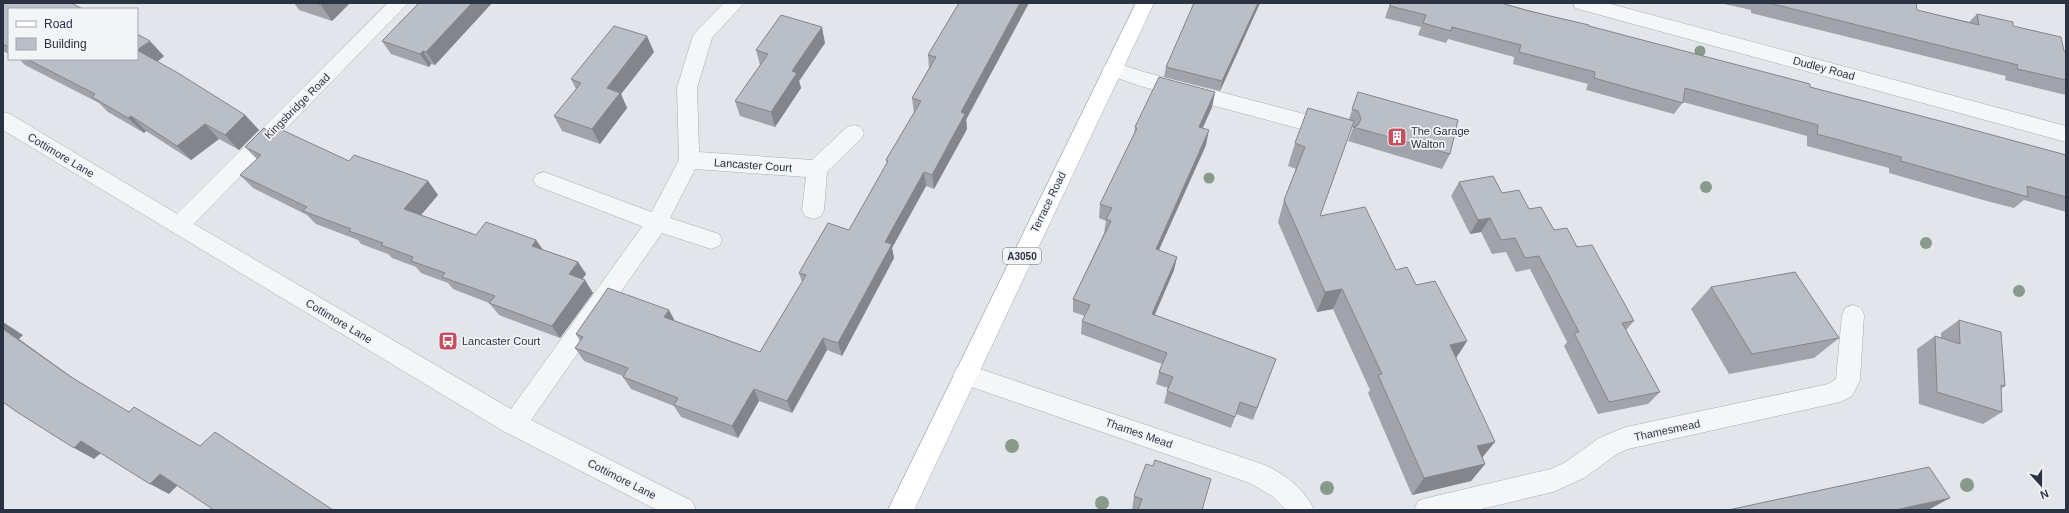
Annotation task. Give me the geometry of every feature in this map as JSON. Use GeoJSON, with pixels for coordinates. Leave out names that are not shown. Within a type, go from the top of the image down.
{"type":"FeatureCollection","features":[{"type":"Feature","properties":{"kind":"main road","name":"Terrace Road"},"geometry":{"type":"LineString","coordinates":[[901,510],[1146,3]]}},
{"type":"Feature","properties":{"kind":"street","name":"Kingsbridge Road"},"geometry":{"type":"LineString","coordinates":[[179,226],[399,3]]}},
{"type":"Feature","properties":{"kind":"street"},"geometry":{"type":"LineString","coordinates":[[514,424],[656,223],[689,160],[688,88],[703,35],[735,3]]}},
{"type":"Feature","properties":{"kind":"street","name":"Dudley Road"},"geometry":{"type":"LineString","coordinates":[[1582,3],[2066,134]]}},
{"type":"Feature","properties":{"kind":"street"},"geometry":{"type":"LineString","coordinates":[[1113,69],[1140,79],[1344,133]]}},
{"type":"Feature","properties":{"kind":"street","name":"Cottimore Lane"},"geometry":{"type":"LineString","coordinates":[[3,120],[514,424],[683,510]]}},
{"type":"Feature","properties":{"kind":"street"},"geometry":{"type":"LineString","coordinates":[[813,210],[817,169],[854,132]]}},
{"type":"Feature","properties":{"kind":"street","name":"Lancaster Court"},"geometry":{"type":"LineString","coordinates":[[689,160],[817,169]]}},
{"type":"Feature","properties":{"kind":"street"},"geometry":{"type":"LineString","coordinates":[[544,180],[656,223],[711,240]]}},
{"type":"Feature","properties":{"kind":"street","name":"Thamesmead"},"geometry":{"type":"LineString","coordinates":[[1427,510],[1554,480],[1575,470],[1608,446],[1626,438],[1832,394],[1844,388],[1848,380],[1854,315]]}},
{"type":"Feature","properties":{"kind":"street","name":"Thames Mead"},"geometry":{"type":"LineString","coordinates":[[965,375],[1256,473],[1278,484],[1293,498],[1301,510]]}},
{"type":"Feature","properties":{"kind":"building"},"geometry":{"type":"Polygon","coordinates":[[[3,3],[71,3],[81,8],[8,8],[8,46],[3,44],[3,3]]]}},
{"type":"Feature","properties":{"kind":"building"},"geometry":{"type":"Polygon","coordinates":[[[419,3],[472,3],[426,52],[423,51],[420,54],[382,41],[419,3]]]}},
{"type":"Feature","properties":{"kind":"building"},"geometry":{"type":"Polygon","coordinates":[[[959,3],[1020,3],[961,112],[965,114],[932,175],[924,172],[885,242],[892,244],[838,343],[823,338],[787,401],[754,389],[732,426],[674,405],[678,398],[623,377],[628,368],[575,348],[583,337],[576,334],[608,288],[669,310],[664,317],[760,352],[806,275],[799,273],[828,223],[849,230],[888,161],[886,160],[921,101],[912,98],[936,57],[928,55],[959,3]]]}},
{"type":"Feature","properties":{"kind":"building"},"geometry":{"type":"Polygon","coordinates":[[[1194,3],[1258,3],[1222,81],[1166,67],[1194,3]]]}},
{"type":"Feature","properties":{"kind":"building"},"geometry":{"type":"Polygon","coordinates":[[[1391,3],[1501,3],[1810,84],[1810,87],[2066,155],[2066,197],[2027,186],[2028,197],[1901,161],[1901,157],[1817,134],[1818,125],[1685,88],[1683,103],[1594,78],[1595,72],[1519,52],[1521,45],[1452,27],[1451,31],[1423,23],[1426,15],[1390,6],[1391,3]]]}},
{"type":"Feature","properties":{"kind":"building"},"geometry":{"type":"Polygon","coordinates":[[[1769,3],[1916,3],[1917,10],[1979,25],[1977,14],[2013,22],[2013,26],[2061,37],[2064,51],[2066,52],[2066,80],[2017,69],[2018,65],[1769,3]]]}},
{"type":"Feature","properties":{"kind":"building"},"geometry":{"type":"Polygon","coordinates":[[[781,15],[822,27],[792,71],[797,73],[771,112],[735,101],[768,54],[756,50],[781,15]]]}},
{"type":"Feature","properties":{"kind":"building"},"geometry":{"type":"Polygon","coordinates":[[[614,26],[647,36],[607,88],[620,93],[592,129],[554,116],[581,83],[571,79],[614,26]]]}},
{"type":"Feature","properties":{"kind":"building"},"geometry":{"type":"Polygon","coordinates":[[[138,35],[150,41],[138,49],[138,35]]]}},
{"type":"Feature","properties":{"kind":"building"},"geometry":{"type":"Polygon","coordinates":[[[138,51],[178,73],[245,115],[225,135],[205,124],[177,146],[131,116],[128,118],[92,97],[95,94],[29,60],[138,60],[138,51]]]}},
{"type":"Feature","properties":{"kind":"building"},"geometry":{"type":"Polygon","coordinates":[[[1159,77],[1215,92],[1199,127],[1209,130],[1156,249],[1177,257],[1152,314],[1276,359],[1257,408],[1240,402],[1235,417],[1167,391],[1173,377],[1159,372],[1167,353],[1082,321],[1090,305],[1073,299],[1111,221],[1106,219],[1112,208],[1100,204],[1137,128],[1135,127],[1159,77]]]}},
{"type":"Feature","properties":{"kind":"building"},"geometry":{"type":"Polygon","coordinates":[[[1358,92],[1458,120],[1450,154],[1353,127],[1358,125],[1361,119],[1358,111],[1352,109],[1358,92]]]}},
{"type":"Feature","properties":{"kind":"building"},"geometry":{"type":"Polygon","coordinates":[[[1308,108],[1354,121],[1320,216],[1365,207],[1396,270],[1407,267],[1416,285],[1435,281],[1467,341],[1450,345],[1495,442],[1477,446],[1485,464],[1424,478],[1378,375],[1382,374],[1342,289],[1325,292],[1284,200],[1305,147],[1295,143],[1308,108]]]}},
{"type":"Feature","properties":{"kind":"building"},"geometry":{"type":"Polygon","coordinates":[[[264,128],[274,134],[280,129],[349,161],[354,155],[428,181],[404,209],[476,235],[486,222],[536,240],[532,246],[578,262],[569,274],[585,280],[552,326],[489,303],[495,296],[442,277],[445,273],[411,261],[413,257],[381,245],[383,243],[349,231],[351,229],[303,211],[307,207],[240,175],[261,155],[245,147],[264,128]]]}},
{"type":"Feature","properties":{"kind":"building"},"geometry":{"type":"Polygon","coordinates":[[[1493,176],[1502,193],[1519,190],[1529,209],[1541,207],[1554,230],[1567,228],[1577,247],[1592,245],[1634,321],[1622,323],[1660,392],[1609,402],[1574,333],[1579,332],[1539,256],[1525,258],[1515,238],[1501,240],[1490,218],[1478,220],[1459,182],[1493,176]]]}},
{"type":"Feature","properties":{"kind":"building"},"geometry":{"type":"Polygon","coordinates":[[[1795,272],[1839,338],[1752,354],[1711,287],[1795,272]]]}},
{"type":"Feature","properties":{"kind":"building"},"geometry":{"type":"Polygon","coordinates":[[[1959,320],[2001,332],[2005,386],[2001,385],[2002,412],[1937,392],[1935,336],[1960,344],[1959,320]]]}},
{"type":"Feature","properties":{"kind":"building"},"geometry":{"type":"Polygon","coordinates":[[[3,329],[71,377],[129,412],[134,407],[200,446],[215,432],[333,510],[214,510],[160,474],[150,484],[81,441],[74,448],[3,402],[3,329]]]}},
{"type":"Feature","properties":{"kind":"building"},"geometry":{"type":"Polygon","coordinates":[[[1155,460],[1211,479],[1202,510],[1138,510],[1142,499],[1134,496],[1146,464],[1153,466],[1155,460]]]}},
{"type":"Feature","properties":{"kind":"building"},"geometry":{"type":"Polygon","coordinates":[[[1929,467],[1950,498],[1895,510],[1728,510],[1929,467]]]}},
{"type":"Feature","properties":{"kind":"place","name":"The Garage Walton"},"geometry":{"type":"Point","coordinates":[1397,137]}},
{"type":"Feature","properties":{"kind":"place","name":"Lancaster Court"},"geometry":{"type":"Point","coordinates":[448,341]}}]}
